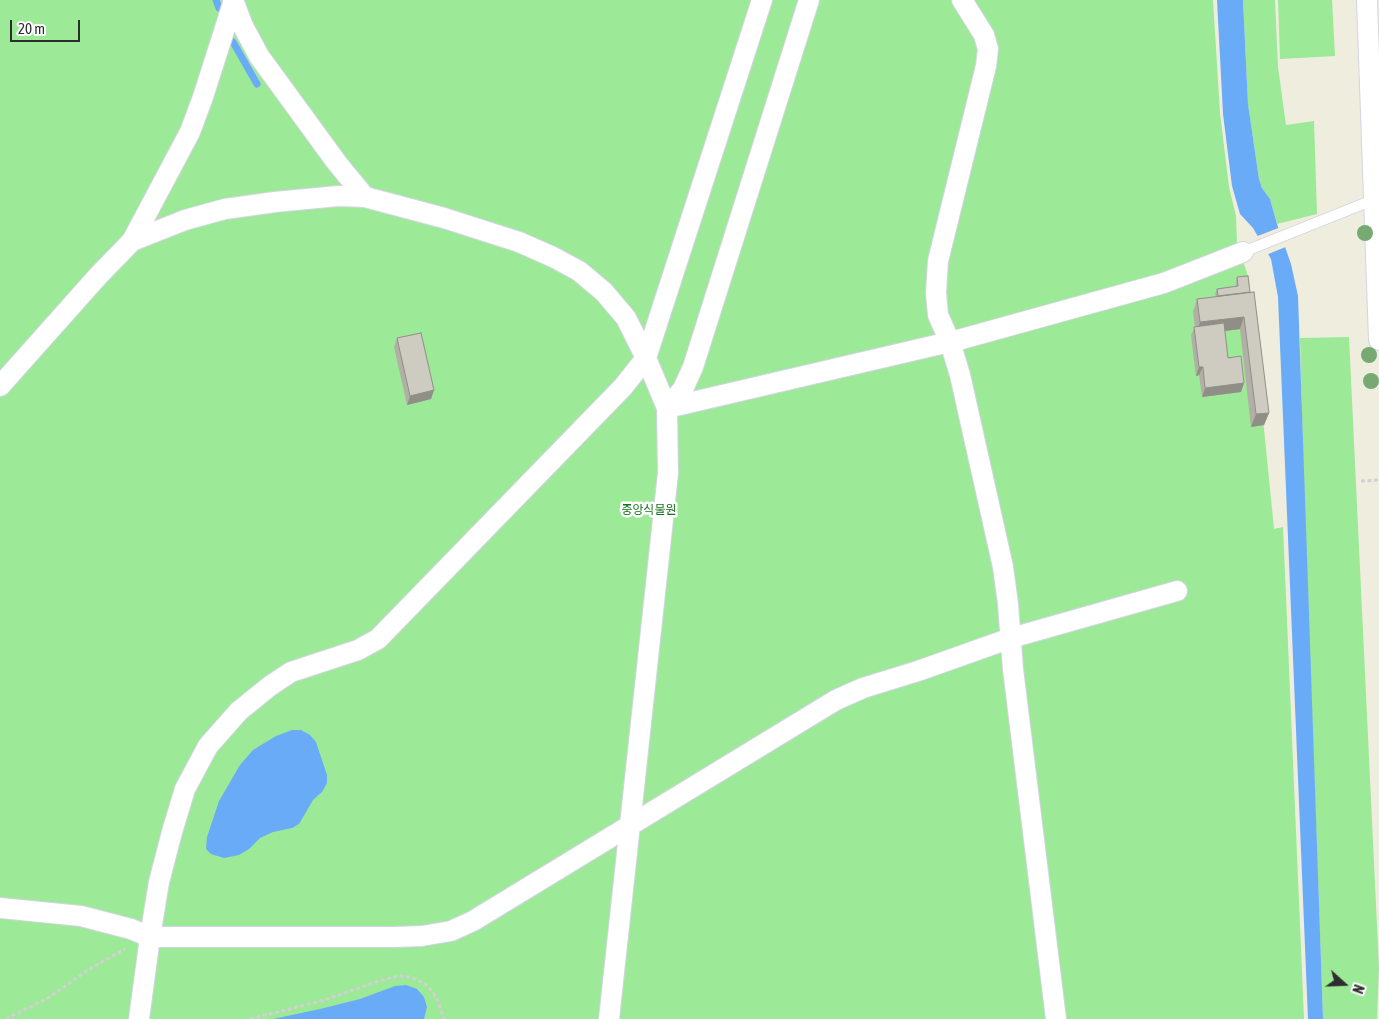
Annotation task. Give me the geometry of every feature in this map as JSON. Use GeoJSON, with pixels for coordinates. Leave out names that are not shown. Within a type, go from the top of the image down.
{"type":"FeatureCollection","features":[{"type":"Feature","properties":{"kind":"street"},"geometry":{"type":"LineString","coordinates":[[138,1019],[159,882],[185,789],[208,746],[239,711],[291,672],[358,650],[378,639],[623,387],[646,358],[762,0]]}},
{"type":"Feature","properties":{"kind":"street"},"geometry":{"type":"LineString","coordinates":[[667,408],[683,388],[693,367],[809,0]]}},
{"type":"Feature","properties":{"kind":"street"},"geometry":{"type":"LineString","coordinates":[[962,0],[984,35],[988,49],[986,66],[938,261],[936,293],[938,315],[950,342],[960,375],[1002,567],[1008,604],[1013,669],[1056,1019]]}},
{"type":"Feature","properties":{"kind":"street"},"geometry":{"type":"LineString","coordinates":[[1367,0],[1379,340]]}},
{"type":"Feature","properties":{"kind":"street"},"geometry":{"type":"LineString","coordinates":[[233,1],[243,26],[259,56],[337,163],[365,197]]}},
{"type":"Feature","properties":{"kind":"street"},"geometry":{"type":"LineString","coordinates":[[0,386],[98,276],[132,241],[190,132],[233,1]]}},
{"type":"Feature","properties":{"kind":"street"},"geometry":{"type":"LineString","coordinates":[[132,241],[185,220],[225,209],[338,196],[365,197],[472,226],[519,242],[553,257],[579,271],[604,292],[626,318],[646,358],[667,408],[668,473],[609,1019]]}},
{"type":"Feature","properties":{"kind":"street"},"geometry":{"type":"LineString","coordinates":[[667,408],[950,342],[1164,283],[1243,252]]}},
{"type":"Feature","properties":{"kind":"street"},"geometry":{"type":"LineString","coordinates":[[0,908],[81,916],[131,929],[150,937],[394,937],[422,936],[451,930],[473,922],[836,700],[863,688],[918,672],[1011,638],[1177,591]]}},
{"type":"Feature","properties":{"kind":"lane"},"geometry":{"type":"LineString","coordinates":[[1243,252],[1373,200]]}},
{"type":"Feature","properties":{"kind":"path"},"geometry":{"type":"LineString","coordinates":[[1361,481],[1379,480]]}},
{"type":"Feature","properties":{"kind":"path"},"geometry":{"type":"LineString","coordinates":[[6,1019],[48,998],[91,968],[150,937]]}},
{"type":"Feature","properties":{"kind":"path"},"geometry":{"type":"LineString","coordinates":[[250,1019],[321,1001],[382,980],[400,976],[425,984],[437,999],[444,1019]]}},
{"type":"Feature","properties":{"kind":"green space","name":"중앙식물원"},"geometry":{"type":"Polygon","coordinates":[[[0,0],[1213,0],[1220,113],[1229,187],[1236,216],[1237,243],[1249,279],[1274,529],[1283,527],[1304,1019],[0,1019],[0,0]]]}},
{"type":"Feature","properties":{"kind":"green space"},"geometry":{"type":"Polygon","coordinates":[[[1243,0],[1275,0],[1278,67],[1286,125],[1314,121],[1317,214],[1277,224],[1270,199],[1262,188],[1259,179],[1248,105],[1243,0]]]}},
{"type":"Feature","properties":{"kind":"green space"},"geometry":{"type":"Polygon","coordinates":[[[1278,0],[1332,0],[1335,56],[1280,59],[1278,0]]]}},
{"type":"Feature","properties":{"kind":"green space"},"geometry":{"type":"Polygon","coordinates":[[[1349,337],[1379,968],[1377,1019],[1323,1019],[1300,338],[1349,337]]]}},
{"type":"Feature","properties":{"kind":"water"},"geometry":{"type":"Polygon","coordinates":[[[1217,0],[1243,0],[1248,104],[1259,179],[1262,188],[1270,199],[1291,264],[1298,296],[1323,1019],[1308,1019],[1278,297],[1271,259],[1253,228],[1240,214],[1232,186],[1223,114],[1217,0]]]}},
{"type":"Feature","properties":{"kind":"water"},"geometry":{"type":"Polygon","coordinates":[[[292,730],[301,730],[310,735],[316,742],[327,775],[327,783],[322,792],[313,800],[299,824],[292,828],[273,832],[260,838],[249,849],[239,855],[224,858],[211,854],[206,849],[207,837],[219,801],[240,765],[253,750],[276,736],[292,730]]]}},
{"type":"Feature","properties":{"kind":"water"},"geometry":{"type":"Polygon","coordinates":[[[406,985],[417,989],[424,997],[427,1007],[424,1019],[273,1019],[360,999],[395,986],[406,985]]]}},
{"type":"Feature","properties":{"kind":"pier"},"geometry":{"type":"Polygon","coordinates":[[[1281,227],[1288,246],[1266,255],[1255,237],[1281,227]]]}},
{"type":"Feature","properties":{"kind":"building"},"geometry":{"type":"Polygon","coordinates":[[[1248,276],[1250,292],[1218,296],[1217,289],[1238,286],[1237,277],[1248,276]]]}},
{"type":"Feature","properties":{"kind":"building"},"geometry":{"type":"Polygon","coordinates":[[[1254,292],[1269,413],[1256,414],[1244,317],[1200,322],[1197,299],[1254,292]]]}},
{"type":"Feature","properties":{"kind":"building"},"geometry":{"type":"Polygon","coordinates":[[[1224,323],[1228,358],[1241,356],[1244,383],[1205,388],[1203,367],[1199,367],[1194,327],[1224,323]]]}},
{"type":"Feature","properties":{"kind":"building"},"geometry":{"type":"Polygon","coordinates":[[[421,333],[434,390],[410,396],[397,338],[421,333]]]}},
{"type":"Feature","properties":{"kind":"waterway"},"geometry":{"type":"LineString","coordinates":[[216,0],[219,8]]}},
{"type":"Feature","properties":{"kind":"waterway"},"geometry":{"type":"LineString","coordinates":[[233,42],[257,84]]}}]}
